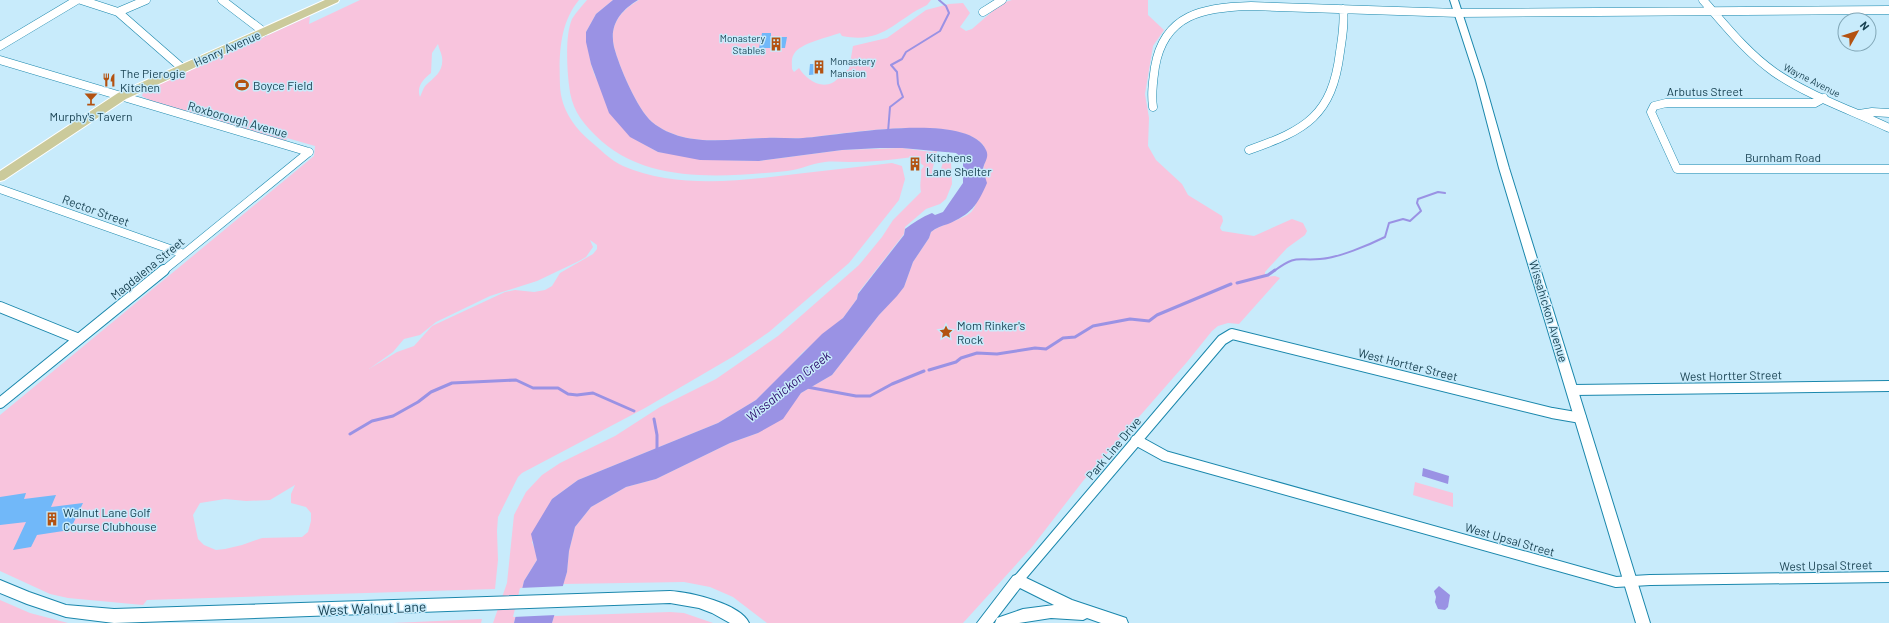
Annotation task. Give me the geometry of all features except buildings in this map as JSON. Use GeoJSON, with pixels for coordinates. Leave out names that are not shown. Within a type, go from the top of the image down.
{"type":"FeatureCollection","features":[{"type":"Feature","properties":{"kind":"main road","name":"Henry Avenue"},"geometry":{"type":"LineString","coordinates":[[0,177],[122,96],[334,0]]}},
{"type":"Feature","properties":{"kind":"street"},"geometry":{"type":"LineString","coordinates":[[0,46],[77,0]]}},
{"type":"Feature","properties":{"kind":"street"},"geometry":{"type":"LineString","coordinates":[[81,0],[118,12],[182,68]]}},
{"type":"Feature","properties":{"kind":"street"},"geometry":{"type":"LineString","coordinates":[[118,12],[146,0]]}},
{"type":"Feature","properties":{"kind":"street"},"geometry":{"type":"LineString","coordinates":[[222,0],[264,32]]}},
{"type":"Feature","properties":{"kind":"street"},"geometry":{"type":"LineString","coordinates":[[983,12],[1002,0]]}},
{"type":"Feature","properties":{"kind":"street","name":"Wissahickon Avenue"},"geometry":{"type":"LineString","coordinates":[[1454,0],[1480,80],[1504,168],[1643,623]]}},
{"type":"Feature","properties":{"kind":"street","name":"Wayne Avenue"},"geometry":{"type":"LineString","coordinates":[[1703,0],[1765,65],[1783,78],[1889,128]]}},
{"type":"Feature","properties":{"kind":"street"},"geometry":{"type":"LineString","coordinates":[[1153,107],[1151,86],[1159,46],[1172,28],[1185,19],[1209,10],[1237,6],[1458,13],[1889,10]]}},
{"type":"Feature","properties":{"kind":"street"},"geometry":{"type":"LineString","coordinates":[[1249,150],[1298,129],[1313,119],[1322,109],[1330,96],[1335,77],[1344,18],[1343,9]]}},
{"type":"Feature","properties":{"kind":"street","name":"Roxborough Avenue"},"geometry":{"type":"LineString","coordinates":[[0,60],[309,152]]}},
{"type":"Feature","properties":{"kind":"street","name":"Arbutus Street"},"geometry":{"type":"LineString","coordinates":[[1677,169],[1652,115],[1652,109],[1657,104],[1815,103],[1824,98]]}},
{"type":"Feature","properties":{"kind":"street"},"geometry":{"type":"LineString","coordinates":[[1859,114],[1872,112],[1889,113]]}},
{"type":"Feature","properties":{"kind":"street","name":"Magdalena Street"},"geometry":{"type":"LineString","coordinates":[[0,403],[309,152]]}},
{"type":"Feature","properties":{"kind":"street","name":"Burnham Road"},"geometry":{"type":"LineString","coordinates":[[1677,169],[1889,169]]}},
{"type":"Feature","properties":{"kind":"street","name":"Rector Street"},"geometry":{"type":"LineString","coordinates":[[0,189],[184,254]]}},
{"type":"Feature","properties":{"kind":"street"},"geometry":{"type":"LineString","coordinates":[[0,307],[79,338]]}},
{"type":"Feature","properties":{"kind":"street","name":"West Hortter Street"},"geometry":{"type":"LineString","coordinates":[[1229,335],[1242,335],[1552,413],[1581,418]]}},
{"type":"Feature","properties":{"kind":"street","name":"Park Line Drive"},"geometry":{"type":"LineString","coordinates":[[1018,580],[1222,340],[1229,335]]}},
{"type":"Feature","properties":{"kind":"street","name":"West Hortter Street"},"geometry":{"type":"LineString","coordinates":[[1573,390],[1889,386]]}},
{"type":"Feature","properties":{"kind":"street","name":"West Upsal Street"},"geometry":{"type":"LineString","coordinates":[[1136,440],[1165,456],[1610,581],[1889,577]]}},
{"type":"Feature","properties":{"kind":"street"},"geometry":{"type":"LineString","coordinates":[[984,623],[1018,580],[1036,590],[1088,613],[1120,623]]}},
{"type":"Feature","properties":{"kind":"street","name":"West Walnut Lane"},"geometry":{"type":"LineString","coordinates":[[0,586],[47,606],[90,614],[143,616],[670,597],[686,598],[710,604],[721,609],[742,623]]}},
{"type":"Feature","properties":{"kind":"street"},"geometry":{"type":"LineString","coordinates":[[1002,623],[1022,615],[1048,610],[1088,613]]}},
{"type":"Feature","properties":{"kind":"shaded area"},"geometry":{"type":"Polygon","coordinates":[[[360,0],[579,0],[567,19],[564,30],[560,52],[561,94],[565,109],[573,123],[589,140],[618,164],[644,173],[665,178],[731,181],[892,163],[902,166],[905,179],[899,200],[849,263],[769,332],[734,356],[645,408],[522,473],[518,477],[498,517],[498,560],[495,589],[147,600],[143,605],[68,598],[50,594],[0,571],[0,415],[314,156],[315,146],[287,138],[286,141],[151,101],[142,96],[143,92],[310,16],[309,24],[360,0]],[[438,44],[432,53],[431,73],[423,80],[420,86],[420,97],[425,86],[436,76],[442,66],[442,57],[438,44]],[[590,240],[593,247],[586,257],[579,261],[537,281],[490,296],[436,322],[420,335],[404,339],[393,352],[369,369],[397,352],[414,346],[432,326],[505,292],[515,290],[534,292],[545,290],[552,286],[560,273],[593,254],[597,249],[597,245],[590,240]],[[295,485],[270,500],[246,501],[225,499],[200,503],[193,515],[198,539],[204,545],[216,550],[242,545],[262,538],[302,537],[308,532],[311,521],[311,513],[306,507],[291,503],[291,494],[295,485]]]}},
{"type":"Feature","properties":{"kind":"shaded area"},"geometry":{"type":"Polygon","coordinates":[[[587,0],[613,0],[596,14],[586,32],[591,64],[595,76],[631,137],[658,152],[724,160],[759,161],[842,150],[902,148],[931,152],[937,151],[932,171],[937,173],[940,172],[944,159],[951,162],[952,184],[946,199],[940,204],[926,209],[905,227],[904,234],[858,293],[857,299],[843,318],[802,353],[756,400],[718,423],[578,480],[552,499],[532,542],[537,560],[524,581],[514,623],[493,623],[507,583],[514,515],[526,492],[542,475],[560,463],[615,436],[660,407],[716,379],[778,336],[859,265],[882,237],[893,220],[921,192],[921,170],[924,166],[913,157],[873,161],[828,162],[787,171],[737,175],[711,175],[685,174],[660,170],[637,163],[615,151],[595,135],[585,124],[574,107],[570,93],[567,61],[568,34],[572,19],[587,0]]]}},
{"type":"Feature","properties":{"kind":"shaded area"},"geometry":{"type":"Polygon","coordinates":[[[639,0],[931,0],[927,5],[915,11],[888,30],[878,34],[856,38],[842,36],[840,33],[808,44],[797,50],[792,59],[792,69],[794,72],[799,68],[813,82],[822,85],[832,83],[849,69],[853,46],[887,38],[926,10],[949,4],[963,3],[970,13],[960,27],[966,31],[972,29],[1002,3],[1012,0],[1148,0],[1148,15],[1164,30],[1153,46],[1145,94],[1149,118],[1148,146],[1156,160],[1182,184],[1188,195],[1222,216],[1223,221],[1220,228],[1222,231],[1254,236],[1292,219],[1303,223],[1307,231],[1305,235],[1287,248],[1265,272],[1265,277],[1275,276],[1280,278],[1239,324],[1228,323],[1218,326],[1212,331],[1187,362],[1083,481],[1032,547],[963,623],[767,623],[733,597],[710,587],[684,582],[563,584],[567,572],[569,551],[575,527],[591,507],[626,487],[656,479],[730,443],[758,433],[794,402],[801,393],[832,375],[879,315],[904,287],[913,262],[929,238],[931,232],[969,214],[984,189],[985,182],[983,170],[986,152],[983,145],[970,136],[950,130],[898,128],[805,138],[707,140],[678,136],[665,130],[652,122],[640,107],[624,76],[614,47],[613,32],[618,19],[626,9],[639,0]]]}},
{"type":"Feature","properties":{"kind":"shaded area"},"geometry":{"type":"Polygon","coordinates":[[[1415,482],[1453,493],[1453,507],[1413,495],[1415,482]]]}},
{"type":"Feature","properties":{"kind":"shaded area"},"geometry":{"type":"Polygon","coordinates":[[[0,600],[30,613],[68,623],[0,623],[0,600]]]}},
{"type":"Feature","properties":{"kind":"shaded area"},"geometry":{"type":"Polygon","coordinates":[[[670,612],[684,613],[713,623],[552,623],[554,616],[670,612]]]}},
{"type":"Feature","properties":{"kind":"shaded area"},"geometry":{"type":"Polygon","coordinates":[[[482,619],[481,623],[392,623],[482,619]]]}},
{"type":"Feature","properties":{"kind":"water","name":"Wissahickon Creek"},"geometry":{"type":"Polygon","coordinates":[[[613,0],[638,0],[626,9],[617,19],[613,32],[614,47],[624,76],[640,107],[652,122],[665,130],[678,136],[707,140],[803,138],[901,128],[930,128],[955,131],[974,138],[986,150],[987,158],[983,170],[987,183],[980,198],[968,213],[931,232],[929,238],[913,262],[904,287],[879,315],[832,375],[801,393],[783,419],[758,433],[730,443],[656,479],[626,487],[591,507],[575,527],[569,551],[567,572],[552,623],[514,623],[524,581],[537,560],[531,534],[552,499],[578,480],[718,423],[756,400],[822,334],[843,318],[857,299],[858,294],[904,235],[905,229],[932,213],[935,215],[943,212],[963,183],[963,159],[956,153],[902,148],[880,148],[842,150],[759,161],[700,160],[658,152],[630,137],[609,113],[591,64],[586,42],[586,32],[596,14],[613,0]]]}},
{"type":"Feature","properties":{"kind":"water"},"geometry":{"type":"Polygon","coordinates":[[[1423,468],[1449,476],[1448,484],[1422,476],[1423,468]]]}},
{"type":"Feature","properties":{"kind":"water"},"geometry":{"type":"Polygon","coordinates":[[[1439,586],[1450,595],[1448,607],[1445,610],[1438,609],[1435,602],[1436,597],[1434,591],[1439,586]]]}},
{"type":"Feature","properties":{"kind":"pier"},"geometry":{"type":"Polygon","coordinates":[[[565,586],[556,615],[513,617],[520,588],[565,586]]]}},
{"type":"Feature","properties":{"kind":"waterway"},"geometry":{"type":"LineString","coordinates":[[888,132],[890,107],[903,97],[898,84],[897,72],[891,65],[902,59],[906,52],[940,31],[949,13],[946,6],[939,0]]}},
{"type":"Feature","properties":{"kind":"waterway"},"geometry":{"type":"LineString","coordinates":[[1274,271],[1292,260],[1320,259],[1336,256],[1353,251],[1385,237],[1389,223],[1403,219],[1410,221],[1421,211],[1417,203],[1418,199],[1438,192],[1445,193]]}},
{"type":"Feature","properties":{"kind":"waterway"},"geometry":{"type":"LineString","coordinates":[[1237,283],[1268,275],[1275,270]]}},
{"type":"Feature","properties":{"kind":"waterway"},"geometry":{"type":"LineString","coordinates":[[929,370],[956,362],[961,358],[977,353],[997,354],[1035,348],[1046,349],[1063,338],[1075,337],[1093,326],[1130,319],[1149,321],[1157,315],[1231,284]]}},
{"type":"Feature","properties":{"kind":"waterway","name":"Wissahickon Creek"},"geometry":{"type":"LineString","coordinates":[[807,387],[856,396],[870,396],[892,384],[924,371]]}},
{"type":"Feature","properties":{"kind":"waterway"},"geometry":{"type":"LineString","coordinates":[[350,434],[372,421],[393,416],[418,402],[431,392],[452,383],[516,380],[533,388],[558,388],[568,394],[577,395],[593,393],[634,411]]}},
{"type":"Feature","properties":{"kind":"waterway"},"geometry":{"type":"LineString","coordinates":[[654,419],[657,435],[657,450]]}},
{"type":"Feature","properties":{"kind":"place","name":"Monastery Stables"},"geometry":{"type":"Point","coordinates":[776,44]}},
{"type":"Feature","properties":{"kind":"place","name":"Monastery Mansion"},"geometry":{"type":"Point","coordinates":[819,67]}},
{"type":"Feature","properties":{"kind":"place","name":"The Pierogie Kitchen"},"geometry":{"type":"Point","coordinates":[109,80]}},
{"type":"Feature","properties":{"kind":"place","name":"Boyce Field"},"geometry":{"type":"Point","coordinates":[242,85]}},
{"type":"Feature","properties":{"kind":"place","name":"Murphy's Tavern"},"geometry":{"type":"Point","coordinates":[91,99]}},
{"type":"Feature","properties":{"kind":"place","name":"Kitchens Lane Shelter"},"geometry":{"type":"Point","coordinates":[915,164]}},
{"type":"Feature","properties":{"kind":"place","name":"Mom Rinker's Rock"},"geometry":{"type":"Point","coordinates":[946,332]}},
{"type":"Feature","properties":{"kind":"place","name":"Walnut Lane Golf Course Clubhouse"},"geometry":{"type":"Point","coordinates":[52,519]}}]}
